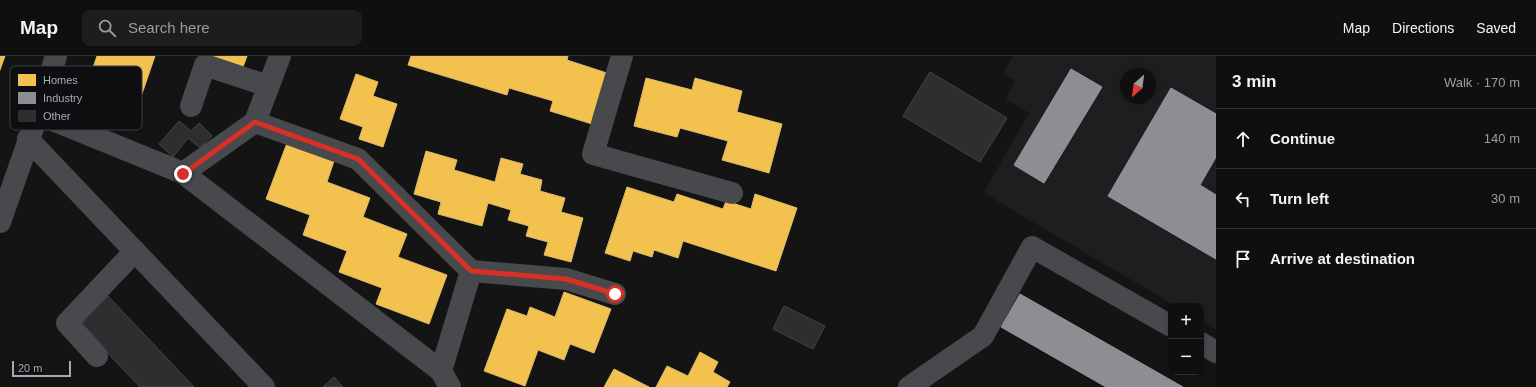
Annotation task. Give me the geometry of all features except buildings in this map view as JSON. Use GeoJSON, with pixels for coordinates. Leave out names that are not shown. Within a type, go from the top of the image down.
{"type":"FeatureCollection","features":[{"type":"Feature","properties":{"kind":"street"},"geometry":{"type":"LineString","coordinates":[[53,66],[56,56]]}},
{"type":"Feature","properties":{"kind":"street"},"geometry":{"type":"LineString","coordinates":[[183,174],[255,122],[280,56]]}},
{"type":"Feature","properties":{"kind":"street"},"geometry":{"type":"LineString","coordinates":[[622,56],[593,154],[732,193]]}},
{"type":"Feature","properties":{"kind":"street"},"geometry":{"type":"LineString","coordinates":[[191,106],[205,65],[268,86]]}},
{"type":"Feature","properties":{"kind":"street"},"geometry":{"type":"LineString","coordinates":[[255,122],[358,159],[471,271],[566,279],[615,294]]}},
{"type":"Feature","properties":{"kind":"street"},"geometry":{"type":"LineString","coordinates":[[0,222],[32,130]]}},
{"type":"Feature","properties":{"kind":"street"},"geometry":{"type":"LineString","coordinates":[[77,130],[183,174],[446,379],[471,271]]}},
{"type":"Feature","properties":{"kind":"street"},"geometry":{"type":"LineString","coordinates":[[28,139],[264,387]]}},
{"type":"Feature","properties":{"kind":"street"},"geometry":{"type":"LineString","coordinates":[[909,387],[983,336],[1032,247],[1168,324]]}},
{"type":"Feature","properties":{"kind":"street"},"geometry":{"type":"LineString","coordinates":[[97,356],[67,323],[135,251]]}},
{"type":"Feature","properties":{"kind":"street"},"geometry":{"type":"LineString","coordinates":[[1204,345],[1216,352]]}},
{"type":"Feature","properties":{"kind":"shaded area"},"geometry":{"type":"Polygon","coordinates":[[[1013,56],[1216,56],[1216,330],[1204,323],[1204,303],[1171,303],[984,192],[1029,113],[1006,99],[1015,81],[1003,73],[1013,56]]]}},
{"type":"Feature","properties":{"kind":"route"},"geometry":{"type":"LineString","coordinates":[[183,174],[255,122],[358,159],[471,271],[566,279],[615,294]]}}]}
